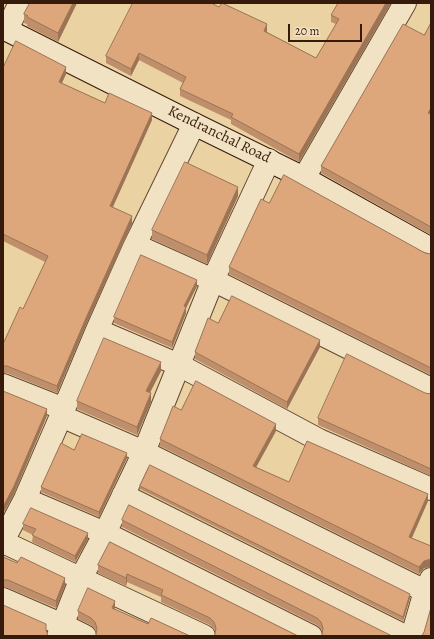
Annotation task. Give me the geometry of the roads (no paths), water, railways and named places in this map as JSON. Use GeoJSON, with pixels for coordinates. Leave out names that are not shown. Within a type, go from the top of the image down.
{"type":"FeatureCollection","features":[{"type":"Feature","properties":{"kind":"street"},"geometry":{"type":"LineString","coordinates":[[5,29],[20,3]]}},
{"type":"Feature","properties":{"kind":"street"},"geometry":{"type":"LineString","coordinates":[[304,178],[405,3]]}},
{"type":"Feature","properties":{"kind":"street","name":"Kendranchal Road"},"geometry":{"type":"LineString","coordinates":[[5,29],[304,178],[431,249]]}},
{"type":"Feature","properties":{"kind":"street"},"geometry":{"type":"LineString","coordinates":[[194,124],[135,246],[24,499],[3,542],[204,636]]}},
{"type":"Feature","properties":{"kind":"street"},"geometry":{"type":"LineString","coordinates":[[60,630],[81,578],[105,533],[144,452],[213,280],[269,160]]}},
{"type":"Feature","properties":{"kind":"street"},"geometry":{"type":"LineString","coordinates":[[135,246],[213,280],[431,389]]}},
{"type":"Feature","properties":{"kind":"street"},"geometry":{"type":"LineString","coordinates":[[97,330],[179,365],[319,440],[431,489]]}},
{"type":"Feature","properties":{"kind":"street"},"geometry":{"type":"LineString","coordinates":[[3,385],[429,588],[412,636]]}},
{"type":"Feature","properties":{"kind":"street"},"geometry":{"type":"LineString","coordinates":[[123,495],[404,636]]}},
{"type":"Feature","properties":{"kind":"street"},"geometry":{"type":"LineString","coordinates":[[24,499],[105,533],[311,636]]}},
{"type":"Feature","properties":{"kind":"street"},"geometry":{"type":"LineString","coordinates":[[3,599],[60,630],[85,636]]}}]}
